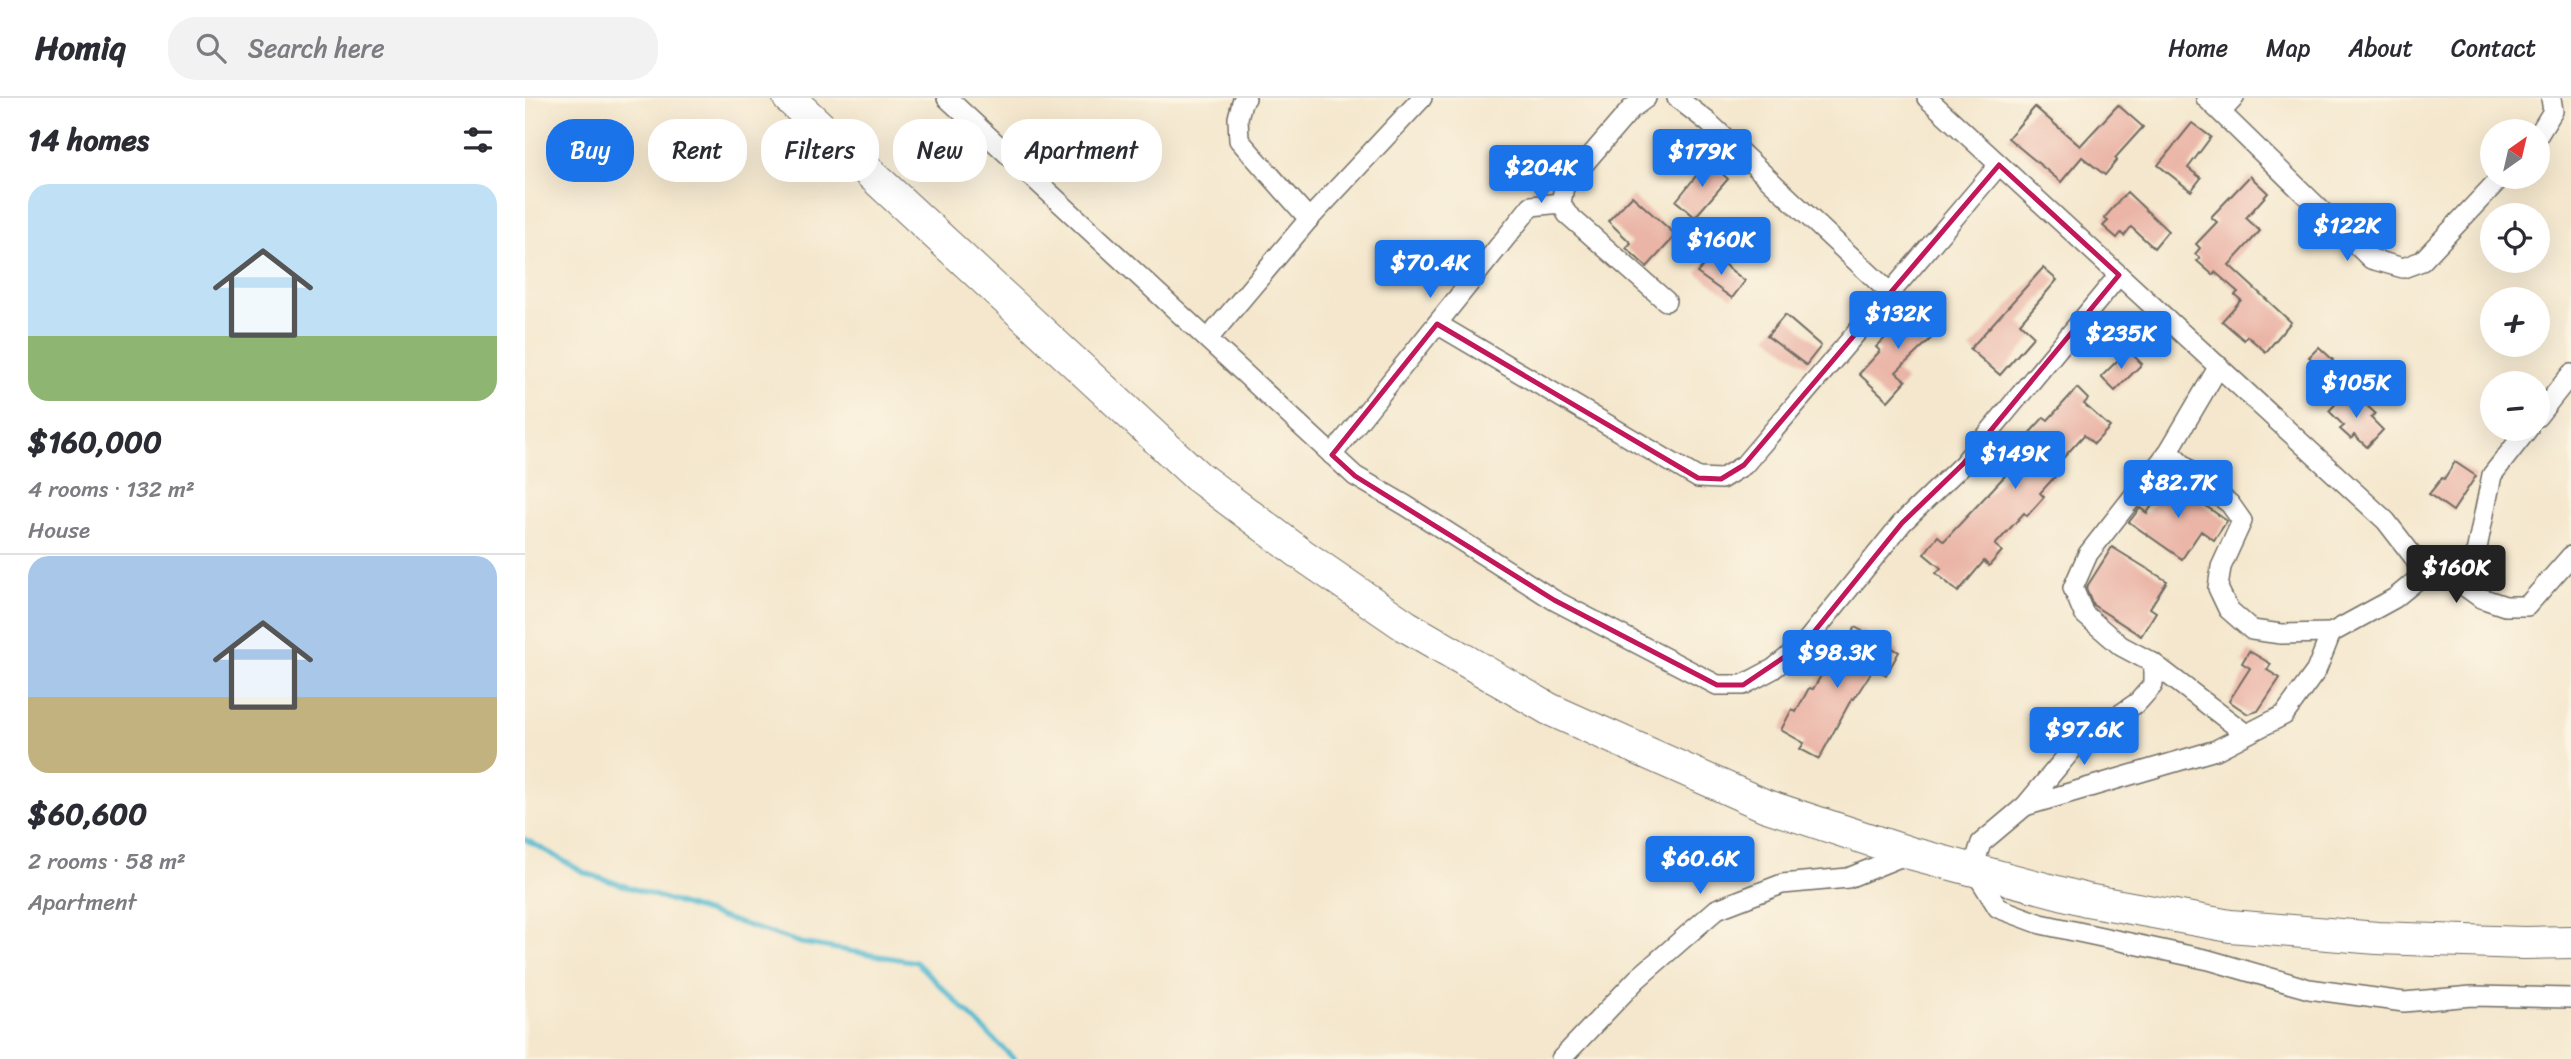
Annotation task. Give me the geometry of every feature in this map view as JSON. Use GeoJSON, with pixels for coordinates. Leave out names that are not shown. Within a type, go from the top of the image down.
{"type":"FeatureCollection","features":[{"type":"Feature","properties":{"kind":"main road"},"geometry":{"type":"LineString","coordinates":[[789,98],[1197,476],[1304,556],[1406,626],[1549,709],[1763,805],[1910,853],[2087,900],[2230,926],[2377,938],[2571,942]]}},
{"type":"Feature","properties":{"kind":"street"},"geometry":{"type":"LineString","coordinates":[[947,98],[1355,476],[1555,600],[1717,685],[1743,685],[1773,669],[1805,643],[1902,523],[1963,464],[2119,275]]}},
{"type":"Feature","properties":{"kind":"street"},"geometry":{"type":"LineString","coordinates":[[1246,98],[1242,102],[1238,118],[1239,140],[1309,219]]}},
{"type":"Feature","properties":{"kind":"street"},"geometry":{"type":"LineString","coordinates":[[1208,339],[1309,219],[1422,98]]}},
{"type":"Feature","properties":{"kind":"street"},"geometry":{"type":"LineString","coordinates":[[1646,98],[1631,108],[1564,187],[1562,203],[1567,214],[1666,301]]}},
{"type":"Feature","properties":{"kind":"street"},"geometry":{"type":"LineString","coordinates":[[1677,98],[1708,122],[1889,292]]}},
{"type":"Feature","properties":{"kind":"street"},"geometry":{"type":"LineString","coordinates":[[1927,98],[2386,521],[2413,556],[2423,575]]}},
{"type":"Feature","properties":{"kind":"street"},"geometry":{"type":"LineString","coordinates":[[2548,119],[2553,111],[2551,98]]}},
{"type":"Feature","properties":{"kind":"street"},"geometry":{"type":"LineString","coordinates":[[2221,103],[2371,259],[2403,268],[2422,261],[2490,189]]}},
{"type":"Feature","properties":{"kind":"street"},"geometry":{"type":"LineString","coordinates":[[1437,324],[1698,478],[1721,479],[1744,465],[1999,165]]}},
{"type":"Feature","properties":{"kind":"street"},"geometry":{"type":"LineString","coordinates":[[1332,455],[1531,206],[1562,203]]}},
{"type":"Feature","properties":{"kind":"street"},"geometry":{"type":"LineString","coordinates":[[2219,366],[2169,451],[2088,554],[2073,588],[2084,614],[2121,646],[2153,663],[2246,734]]}},
{"type":"Feature","properties":{"kind":"street"},"geometry":{"type":"LineString","coordinates":[[2550,401],[2571,374]]}},
{"type":"Feature","properties":{"kind":"street"},"geometry":{"type":"LineString","coordinates":[[2453,578],[2476,553],[2492,475],[2519,441]]}},
{"type":"Feature","properties":{"kind":"street"},"geometry":{"type":"LineString","coordinates":[[2169,451],[2201,482],[2230,504],[2242,521],[2221,567],[2218,588],[2228,609],[2252,630],[2281,634],[2331,634],[2395,598],[2423,575],[2453,578],[2481,598],[2505,606],[2527,606],[2571,555]]}},
{"type":"Feature","properties":{"kind":"street"},"geometry":{"type":"LineString","coordinates":[[2025,806],[2216,750],[2284,715],[2316,671],[2331,634]]}},
{"type":"Feature","properties":{"kind":"street"},"geometry":{"type":"LineString","coordinates":[[2153,663],[2153,685],[2138,702],[2076,745],[2025,806],[1981,843],[1973,868],[1998,908],[2041,924],[2209,960],[2309,989],[2404,1002],[2472,996],[2571,998]]}},
{"type":"Feature","properties":{"kind":"street"},"geometry":{"type":"LineString","coordinates":[[1561,1059],[1637,979],[1717,909],[1782,884],[1848,878],[1910,853]]}},
{"type":"Feature","properties":{"kind":"highlighted area"},"geometry":{"type":"Polygon","coordinates":[[[1999,165],[2119,275],[1963,464],[1902,523],[1805,643],[1743,685],[1717,685],[1554,600],[1355,476],[1332,455],[1437,324],[1698,478],[1721,479],[1744,465],[1999,165]]]}},
{"type":"Feature","properties":{"kind":"building"},"geometry":{"type":"Polygon","coordinates":[[[2118,105],[2143,127],[2115,158],[2117,160],[2105,175],[2082,157],[2061,182],[2008,138],[2035,107],[2080,146],[2118,105]]]}},
{"type":"Feature","properties":{"kind":"building"},"geometry":{"type":"Polygon","coordinates":[[[2192,123],[2211,137],[2188,168],[2201,178],[2191,191],[2158,165],[2192,123]]]}},
{"type":"Feature","properties":{"kind":"building"},"geometry":{"type":"Polygon","coordinates":[[[1708,161],[1728,179],[1695,217],[1676,201],[1708,161]]]}},
{"type":"Feature","properties":{"kind":"building"},"geometry":{"type":"Polygon","coordinates":[[[2250,176],[2268,193],[2246,218],[2260,231],[2229,265],[2291,322],[2266,352],[2247,336],[2244,340],[2222,321],[2241,300],[2235,295],[2238,292],[2197,261],[2200,258],[2195,254],[2200,248],[2196,244],[2217,222],[2211,217],[2250,176]]]}},
{"type":"Feature","properties":{"kind":"building"},"geometry":{"type":"Polygon","coordinates":[[[2127,192],[2168,231],[2154,248],[2131,227],[2124,236],[2121,233],[2117,238],[2103,226],[2108,221],[2104,218],[2127,192]]]}},
{"type":"Feature","properties":{"kind":"building"},"geometry":{"type":"Polygon","coordinates":[[[1632,196],[1676,235],[1647,267],[1626,248],[1631,243],[1608,221],[1632,196]]]}},
{"type":"Feature","properties":{"kind":"building"},"geometry":{"type":"Polygon","coordinates":[[[1712,255],[1745,281],[1732,298],[1697,273],[1712,255]]]}},
{"type":"Feature","properties":{"kind":"building"},"geometry":{"type":"Polygon","coordinates":[[[2043,268],[2057,280],[2020,323],[2034,336],[2000,375],[1970,349],[2043,268]]]}},
{"type":"Feature","properties":{"kind":"building"},"geometry":{"type":"Polygon","coordinates":[[[1911,303],[1938,332],[1896,372],[1906,381],[1888,401],[1859,374],[1880,351],[1876,347],[1898,326],[1893,320],[1911,303]]]}},
{"type":"Feature","properties":{"kind":"building"},"geometry":{"type":"Polygon","coordinates":[[[1785,315],[1821,346],[1806,365],[1767,336],[1785,315]]]}},
{"type":"Feature","properties":{"kind":"building"},"geometry":{"type":"Polygon","coordinates":[[[2319,347],[2333,360],[2323,370],[2309,357],[2319,347]]]}},
{"type":"Feature","properties":{"kind":"building"},"geometry":{"type":"Polygon","coordinates":[[[2128,350],[2142,364],[2115,391],[2101,377],[2128,350]]]}},
{"type":"Feature","properties":{"kind":"building"},"geometry":{"type":"Polygon","coordinates":[[[2077,388],[2088,399],[2084,404],[2110,427],[2094,444],[2084,435],[2056,466],[2061,470],[2040,493],[2044,497],[2027,516],[2024,513],[1995,545],[2002,551],[1989,566],[1984,561],[1958,592],[1936,573],[1941,568],[1924,554],[1938,536],[1944,541],[2015,465],[2005,456],[2023,436],[2025,438],[2044,417],[2048,420],[2077,388]]]}},
{"type":"Feature","properties":{"kind":"building"},"geometry":{"type":"Polygon","coordinates":[[[2345,394],[2360,408],[2365,404],[2375,413],[2371,418],[2383,430],[2367,447],[2354,435],[2351,439],[2340,429],[2344,426],[2329,411],[2345,394]]]}},
{"type":"Feature","properties":{"kind":"building"},"geometry":{"type":"Polygon","coordinates":[[[2455,462],[2476,476],[2453,511],[2429,494],[2442,478],[2444,479],[2455,462]]]}},
{"type":"Feature","properties":{"kind":"building"},"geometry":{"type":"Polygon","coordinates":[[[2169,480],[2227,521],[2214,540],[2201,531],[2182,559],[2129,522],[2140,508],[2147,513],[2169,480]]]}},
{"type":"Feature","properties":{"kind":"building"},"geometry":{"type":"Polygon","coordinates":[[[2112,547],[2167,581],[2150,608],[2156,612],[2141,636],[2093,605],[2086,588],[2112,547]]]}},
{"type":"Feature","properties":{"kind":"building"},"geometry":{"type":"Polygon","coordinates":[[[1855,627],[1899,652],[1886,675],[1874,668],[1854,699],[1852,698],[1819,759],[1800,749],[1804,743],[1781,730],[1792,709],[1796,712],[1846,634],[1850,636],[1855,627]]]}},
{"type":"Feature","properties":{"kind":"building"},"geometry":{"type":"Polygon","coordinates":[[[2249,651],[2271,664],[2267,670],[2280,678],[2258,711],[2248,714],[2229,701],[2250,668],[2242,663],[2249,651]]]}},
{"type":"Feature","properties":{"kind":"waterway"},"geometry":{"type":"LineString","coordinates":[[525,839],[585,873],[801,943],[916,962],[1014,1059]]}}]}
